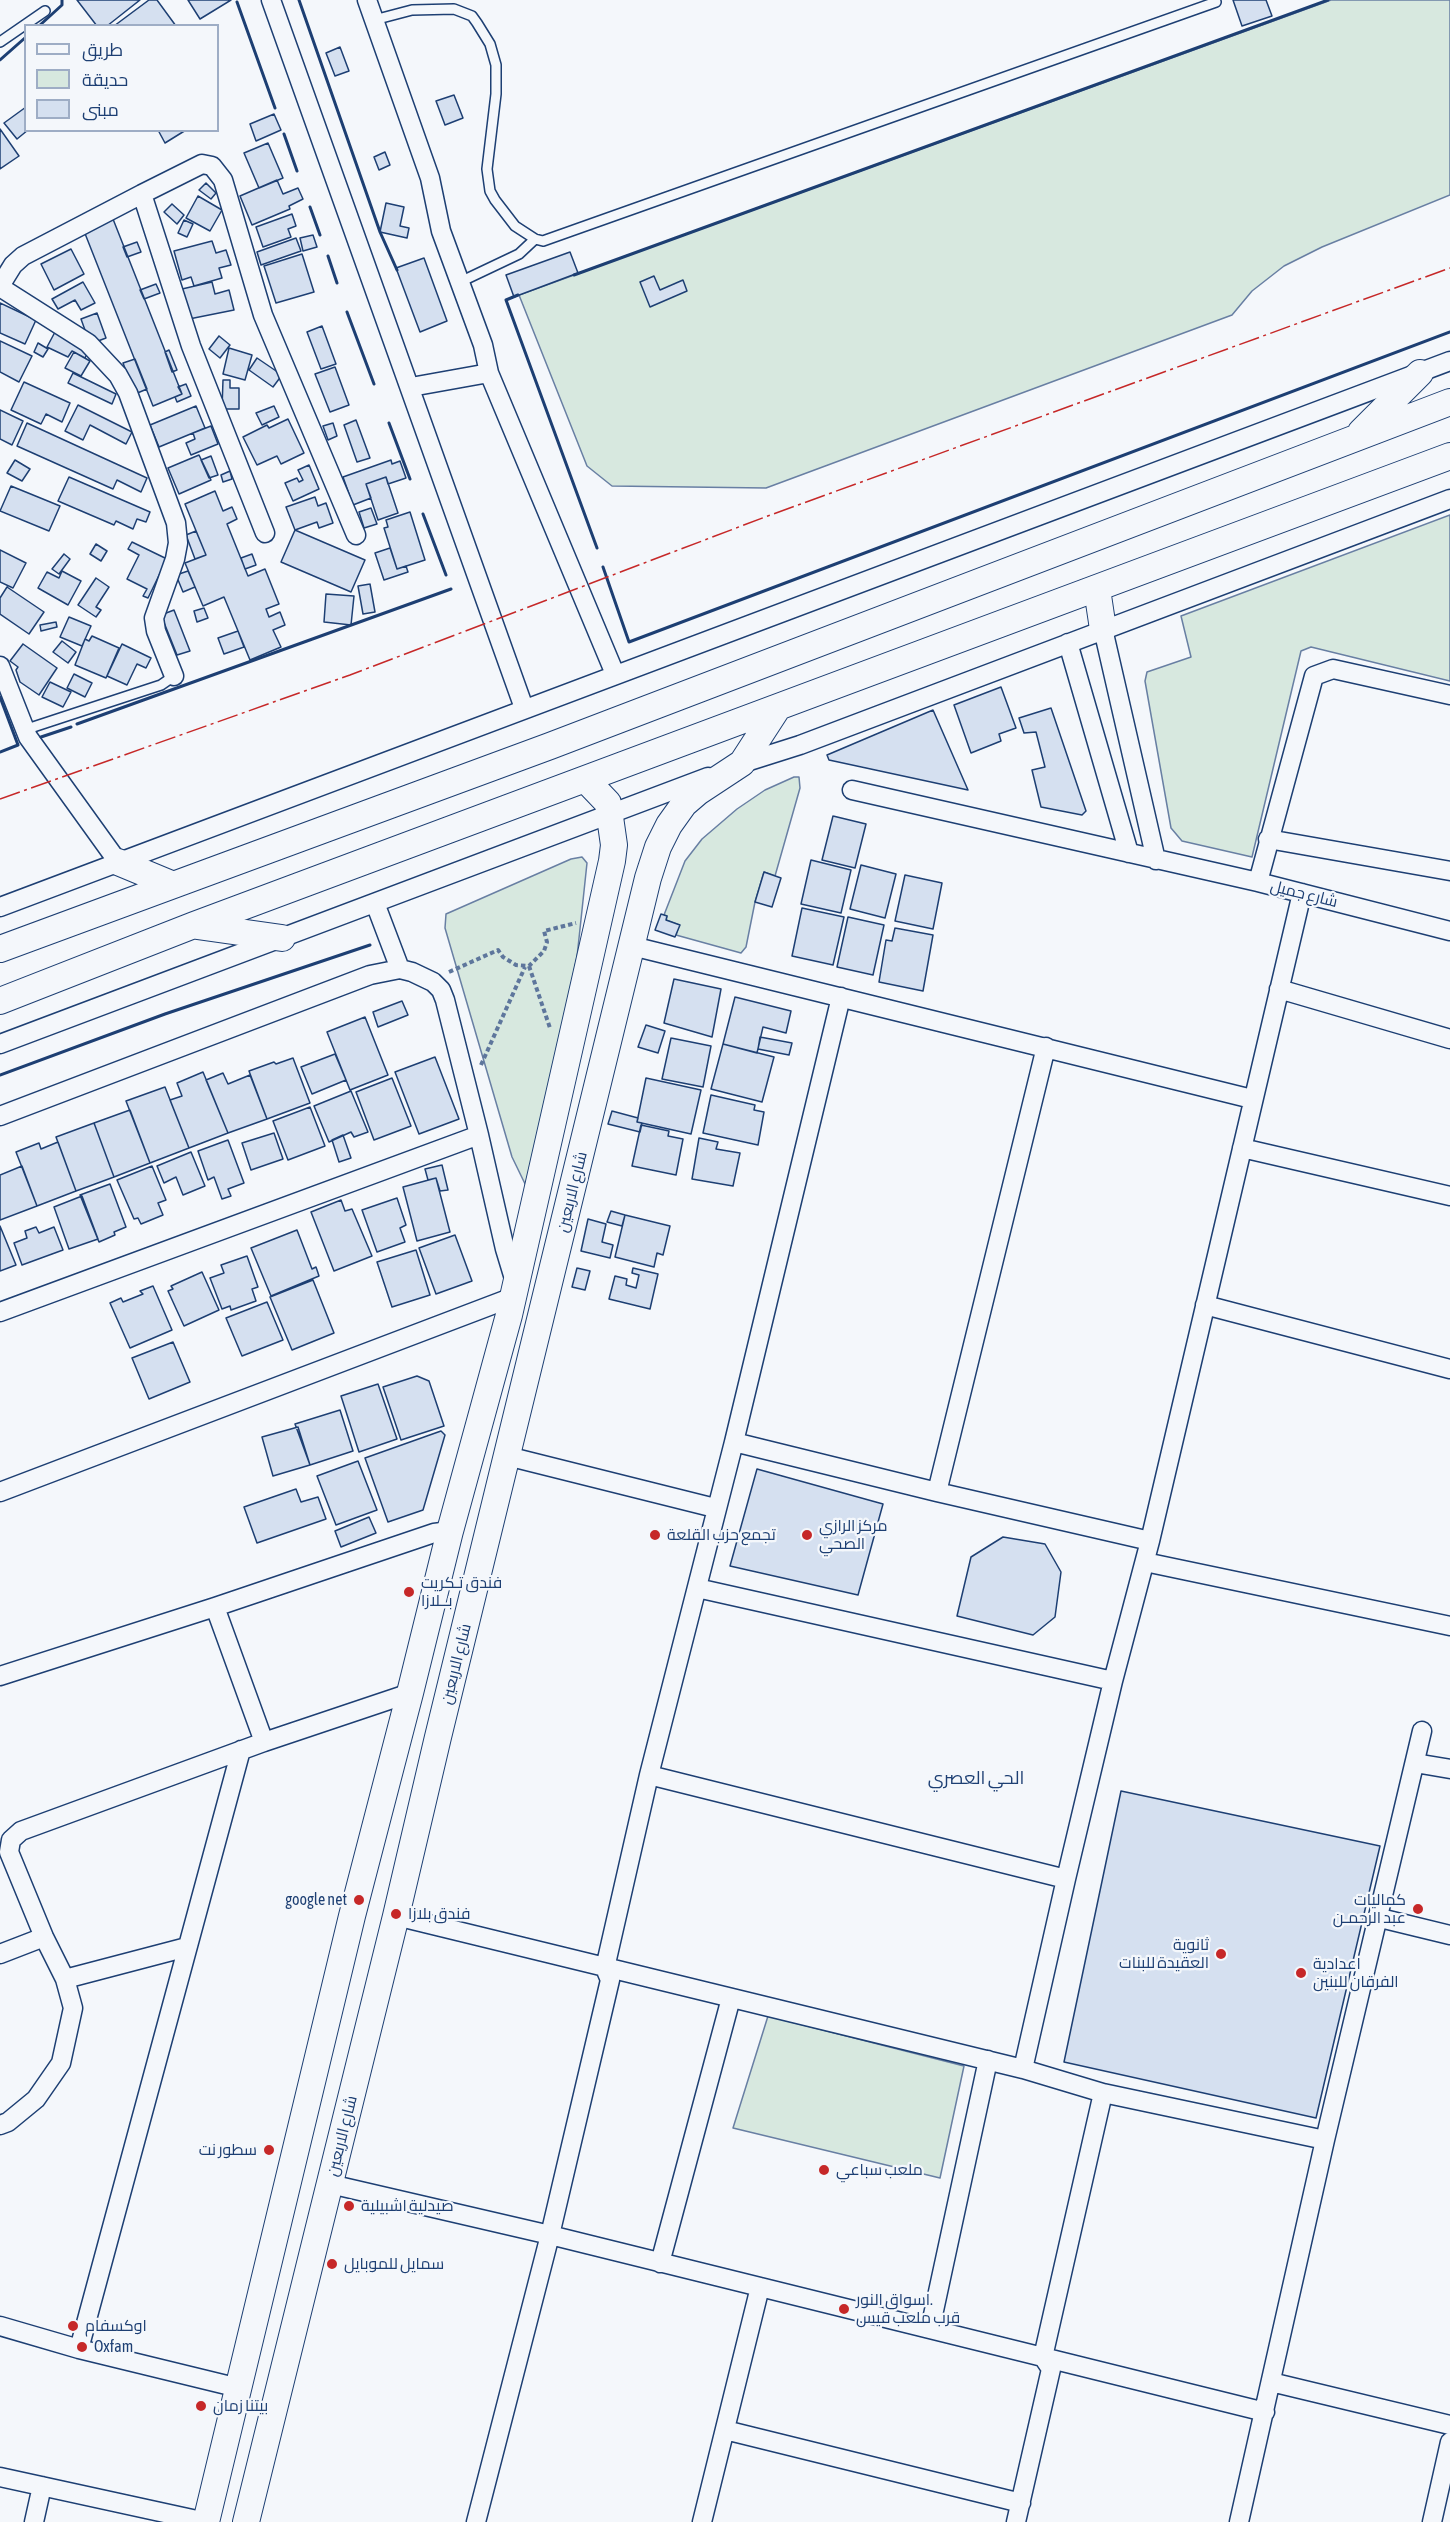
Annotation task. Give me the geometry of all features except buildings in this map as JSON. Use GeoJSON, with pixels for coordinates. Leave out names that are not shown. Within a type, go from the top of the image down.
{"type":"FeatureCollection","features":[{"type":"Feature","properties":{"kind":"main road"},"geometry":{"type":"LineString","coordinates":[[1355,437],[1420,373]]}},
{"type":"Feature","properties":{"kind":"main road"},"geometry":{"type":"LineString","coordinates":[[0,949],[561,741],[1450,402]]}},
{"type":"Feature","properties":{"kind":"main road"},"geometry":{"type":"LineString","coordinates":[[0,1001],[194,925],[1450,456]]}},
{"type":"Feature","properties":{"kind":"main road"},"geometry":{"type":"LineString","coordinates":[[1097,589],[1103,629]]}},
{"type":"Feature","properties":{"kind":"main road","name":"شارع الاربعين"},"geometry":{"type":"LineString","coordinates":[[246,2522],[632,946],[658,848],[669,825],[684,804],[742,763],[777,709]]}},
{"type":"Feature","properties":{"kind":"main road","name":"شارع الاربعين"},"geometry":{"type":"LineString","coordinates":[[206,2522],[352,1916],[512,1299],[599,917],[614,845],[608,803],[586,780]]}},
{"type":"Feature","properties":{"kind":"main road"},"geometry":{"type":"LineString","coordinates":[[118,862],[171,884]]}},
{"type":"Feature","properties":{"kind":"main road"},"geometry":{"type":"LineString","coordinates":[[194,925],[282,938]]}},
{"type":"Feature","properties":{"kind":"main road"},"geometry":{"type":"LineString","coordinates":[[512,1299],[540,1325]]}},
{"type":"Feature","properties":{"kind":"street"},"geometry":{"type":"LineString","coordinates":[[271,0],[524,708]]}},
{"type":"Feature","properties":{"kind":"street"},"geometry":{"type":"LineString","coordinates":[[366,0],[430,178],[441,231],[483,345],[489,374],[615,674]]}},
{"type":"Feature","properties":{"kind":"street"},"geometry":{"type":"LineString","coordinates":[[174,676],[156,631],[154,618],[176,559],[178,543],[176,523],[128,393],[118,375],[88,343],[0,287],[13,266],[23,256],[202,164],[212,166],[223,180],[263,315],[356,535]]}},
{"type":"Feature","properties":{"kind":"street"},"geometry":{"type":"LineString","coordinates":[[142,194],[191,345],[265,533]]}},
{"type":"Feature","properties":{"kind":"street"},"geometry":{"type":"LineString","coordinates":[[0,907],[1450,361]]}},
{"type":"Feature","properties":{"kind":"street"},"geometry":{"type":"LineString","coordinates":[[411,387],[489,374]]}},
{"type":"Feature","properties":{"kind":"street"},"geometry":{"type":"LineString","coordinates":[[0,1044],[611,815],[742,763],[800,745],[1450,499]]}},
{"type":"Feature","properties":{"kind":"street"},"geometry":{"type":"LineString","coordinates":[[1103,629],[1156,860]]}},
{"type":"Feature","properties":{"kind":"street"},"geometry":{"type":"LineString","coordinates":[[1068,643],[1129,853]]}},
{"type":"Feature","properties":{"kind":"street"},"geometry":{"type":"LineString","coordinates":[[0,666],[24,730],[118,862]]}},
{"type":"Feature","properties":{"kind":"street"},"geometry":{"type":"LineString","coordinates":[[1258,882],[1314,676],[1333,669],[1450,695]]}},
{"type":"Feature","properties":{"kind":"street","name":"شارع جميل"},"geometry":{"type":"LineString","coordinates":[[852,790],[1258,882],[1450,931]]}},
{"type":"Feature","properties":{"kind":"street"},"geometry":{"type":"LineString","coordinates":[[1268,839],[1450,871]]}},
{"type":"Feature","properties":{"kind":"street"},"geometry":{"type":"LineString","coordinates":[[1023,2069],[1065,1880],[1113,1681],[1150,1541],[1302,893]]}},
{"type":"Feature","properties":{"kind":"street"},"geometry":{"type":"LineString","coordinates":[[375,903],[400,969]]}},
{"type":"Feature","properties":{"kind":"street"},"geometry":{"type":"LineString","coordinates":[[632,946],[1252,1099]]}},
{"type":"Feature","properties":{"kind":"street"},"geometry":{"type":"LineString","coordinates":[[0,1116],[370,975],[400,969],[424,976],[441,990],[445,1000],[505,1250],[512,1299],[0,1492]]}},
{"type":"Feature","properties":{"kind":"street"},"geometry":{"type":"LineString","coordinates":[[1279,989],[1450,1039]]}},
{"type":"Feature","properties":{"kind":"street"},"geometry":{"type":"LineString","coordinates":[[476,2522],[550,2235],[610,1980],[605,1968],[649,1775],[734,1442],[842,997]]}},
{"type":"Feature","properties":{"kind":"street"},"geometry":{"type":"LineString","coordinates":[[937,1492],[1046,1047]]}},
{"type":"Feature","properties":{"kind":"street"},"geometry":{"type":"LineString","coordinates":[[0,1312],[479,1135]]}},
{"type":"Feature","properties":{"kind":"street"},"geometry":{"type":"LineString","coordinates":[[1242,1148],[1450,1196]]}},
{"type":"Feature","properties":{"kind":"street"},"geometry":{"type":"LineString","coordinates":[[1205,1305],[1450,1369]]}},
{"type":"Feature","properties":{"kind":"street"},"geometry":{"type":"LineString","coordinates":[[734,1442],[1150,1541]]}},
{"type":"Feature","properties":{"kind":"street"},"geometry":{"type":"LineString","coordinates":[[507,1456],[716,1508]]}},
{"type":"Feature","properties":{"kind":"street"},"geometry":{"type":"LineString","coordinates":[[0,1676],[434,1533],[450,1531]]}},
{"type":"Feature","properties":{"kind":"street"},"geometry":{"type":"LineString","coordinates":[[1144,1562],[1450,1626]]}},
{"type":"Feature","properties":{"kind":"street"},"geometry":{"type":"LineString","coordinates":[[697,1588],[1113,1681]]}},
{"type":"Feature","properties":{"kind":"street"},"geometry":{"type":"LineString","coordinates":[[215,1607],[264,1742]]}},
{"type":"Feature","properties":{"kind":"street"},"geometry":{"type":"LineString","coordinates":[[0,2125],[8,2122],[36,2098],[61,2063],[73,2008],[65,1979],[44,1937],[9,1852],[11,1840],[21,1831],[241,1750],[410,1693]]}},
{"type":"Feature","properties":{"kind":"street"},"geometry":{"type":"LineString","coordinates":[[1239,2522],[1325,2140],[1380,1918],[1422,1731]]}},
{"type":"Feature","properties":{"kind":"street"},"geometry":{"type":"LineString","coordinates":[[79,2349],[241,1750]]}},
{"type":"Feature","properties":{"kind":"street"},"geometry":{"type":"LineString","coordinates":[[1415,1763],[1450,1769]]}},
{"type":"Feature","properties":{"kind":"street"},"geometry":{"type":"LineString","coordinates":[[649,1775],[1065,1880]]}},
{"type":"Feature","properties":{"kind":"street"},"geometry":{"type":"LineString","coordinates":[[396,1916],[1023,2069],[1103,2093],[1325,2140]]}},
{"type":"Feature","properties":{"kind":"street"},"geometry":{"type":"LineString","coordinates":[[1380,1918],[1450,1935]]}},
{"type":"Feature","properties":{"kind":"street"},"geometry":{"type":"LineString","coordinates":[[0,1954],[44,1937]]}},
{"type":"Feature","properties":{"kind":"street"},"geometry":{"type":"LineString","coordinates":[[65,1979],[187,1947]]}},
{"type":"Feature","properties":{"kind":"street"},"geometry":{"type":"LineString","coordinates":[[660,2263],[731,1998]]}},
{"type":"Feature","properties":{"kind":"street"},"geometry":{"type":"LineString","coordinates":[[930,2330],[988,2061]]}},
{"type":"Feature","properties":{"kind":"street"},"geometry":{"type":"LineString","coordinates":[[1016,2522],[1051,2369],[1043,2357],[1103,2093]]}},
{"type":"Feature","properties":{"kind":"street"},"geometry":{"type":"LineString","coordinates":[[330,2184],[550,2235],[1265,2412]]}},
{"type":"Feature","properties":{"kind":"street"},"geometry":{"type":"LineString","coordinates":[[702,2522],[760,2287]]}},
{"type":"Feature","properties":{"kind":"street"},"geometry":{"type":"LineString","coordinates":[[0,2326],[79,2349],[239,2388]]}},
{"type":"Feature","properties":{"kind":"street"},"geometry":{"type":"LineString","coordinates":[[1271,2382],[1450,2425]]}},
{"type":"Feature","properties":{"kind":"street"},"geometry":{"type":"LineString","coordinates":[[725,2430],[1021,2503]]}},
{"type":"Feature","properties":{"kind":"street"},"geometry":{"type":"LineString","coordinates":[[1432,2522],[1450,2442]]}},
{"type":"Feature","properties":{"kind":"street"},"geometry":{"type":"LineString","coordinates":[[0,2477],[206,2522]]}},
{"type":"Feature","properties":{"kind":"street"},"geometry":{"type":"LineString","coordinates":[[34,2522],[42,2486]]}},
{"type":"Feature","properties":{"kind":"lane"},"geometry":{"type":"LineString","coordinates":[[374,20],[412,10],[454,9],[472,16],[477,22],[490,44],[496,65],[496,94],[487,169],[490,190],[515,226],[535,239],[549,240],[1216,2]]}},
{"type":"Feature","properties":{"kind":"lane"},"geometry":{"type":"LineString","coordinates":[[25,24],[45,10]]}},
{"type":"Feature","properties":{"kind":"lane"},"geometry":{"type":"LineString","coordinates":[[0,42],[24,25]]}},
{"type":"Feature","properties":{"kind":"lane"},"geometry":{"type":"LineString","coordinates":[[460,282],[519,254],[535,239]]}},
{"type":"Feature","properties":{"kind":"lane"},"geometry":{"type":"LineString","coordinates":[[24,730],[161,685],[174,676]]}},
{"type":"Feature","properties":{"kind":"path"},"geometry":{"type":"LineString","coordinates":[[469,1094],[527,966],[544,951],[547,942],[544,931],[599,917]]}},
{"type":"Feature","properties":{"kind":"path"},"geometry":{"type":"LineString","coordinates":[[433,982],[458,966],[498,950],[510,962],[527,966]]}},
{"type":"Feature","properties":{"kind":"path"},"geometry":{"type":"LineString","coordinates":[[527,966],[551,1029]]}},
{"type":"Feature","properties":{"kind":"green space"},"geometry":{"type":"Polygon","coordinates":[[[1331,0],[1450,0],[1450,195],[1322,247],[1284,266],[1252,291],[1232,315],[766,488],[612,486],[587,466],[519,295],[1331,0]]]}},
{"type":"Feature","properties":{"kind":"green space"},"geometry":{"type":"Polygon","coordinates":[[[1450,515],[1450,681],[1311,647],[1301,651],[1252,857],[1182,841],[1171,828],[1145,681],[1147,672],[1191,657],[1181,616],[1450,515]]]}},
{"type":"Feature","properties":{"kind":"green space"},"geometry":{"type":"Polygon","coordinates":[[[799,777],[800,788],[775,876],[764,872],[746,947],[741,953],[676,935],[679,925],[666,920],[667,916],[664,915],[685,861],[702,839],[737,809],[765,790],[799,777]]]}},
{"type":"Feature","properties":{"kind":"green space"},"geometry":{"type":"Polygon","coordinates":[[[582,857],[587,863],[577,957],[528,1190],[512,1157],[445,928],[446,914],[571,859],[582,857]]]}},
{"type":"Feature","properties":{"kind":"green space"},"geometry":{"type":"Polygon","coordinates":[[[768,2016],[964,2066],[940,2178],[733,2128],[768,2016]]]}},
{"type":"Feature","properties":{"kind":"wall"},"geometry":{"type":"LineString","coordinates":[[41,24],[62,5],[62,0]]}},
{"type":"Feature","properties":{"kind":"wall"},"geometry":{"type":"LineString","coordinates":[[299,0],[380,232],[397,270]]}},
{"type":"Feature","properties":{"kind":"wall"},"geometry":{"type":"LineString","coordinates":[[574,275],[1328,0]]}},
{"type":"Feature","properties":{"kind":"wall"},"geometry":{"type":"LineString","coordinates":[[237,2],[275,108]]}},
{"type":"Feature","properties":{"kind":"wall"},"geometry":{"type":"LineString","coordinates":[[0,60],[24,39]]}},
{"type":"Feature","properties":{"kind":"wall"},"geometry":{"type":"LineString","coordinates":[[284,134],[297,171]]}},
{"type":"Feature","properties":{"kind":"wall"},"geometry":{"type":"LineString","coordinates":[[310,207],[320,235]]}},
{"type":"Feature","properties":{"kind":"wall"},"geometry":{"type":"LineString","coordinates":[[328,256],[337,283]]}},
{"type":"Feature","properties":{"kind":"wall"},"geometry":{"type":"LineString","coordinates":[[518,295],[506,300],[597,548]]}},
{"type":"Feature","properties":{"kind":"wall"},"geometry":{"type":"LineString","coordinates":[[347,312],[374,384]]}},
{"type":"Feature","properties":{"kind":"wall"},"geometry":{"type":"LineString","coordinates":[[603,567],[629,642],[1450,332]]}},
{"type":"Feature","properties":{"kind":"wall"},"geometry":{"type":"LineString","coordinates":[[389,423],[410,479]]}},
{"type":"Feature","properties":{"kind":"wall"},"geometry":{"type":"LineString","coordinates":[[423,514],[446,575]]}},
{"type":"Feature","properties":{"kind":"wall"},"geometry":{"type":"LineString","coordinates":[[77,724],[451,589]]}},
{"type":"Feature","properties":{"kind":"wall"},"geometry":{"type":"LineString","coordinates":[[0,697],[18,745],[0,752]]}},
{"type":"Feature","properties":{"kind":"wall"},"geometry":{"type":"LineString","coordinates":[[41,737],[71,727]]}},
{"type":"Feature","properties":{"kind":"wall"},"geometry":{"type":"LineString","coordinates":[[0,1075],[165,1014],[370,945]]}},
{"type":"Feature","properties":{"kind":"power"},"geometry":{"type":"LineString","coordinates":[[0,799],[350,675],[765,517],[1450,268]]}},
{"type":"Feature","properties":{"kind":"place","name":"تجمع حزب القلعة"},"geometry":{"type":"Point","coordinates":[655,1535]}},
{"type":"Feature","properties":{"kind":"place","name":"مركز الرازي الصحي"},"geometry":{"type":"Point","coordinates":[807,1535]}},
{"type":"Feature","properties":{"kind":"place","name":"فندق تـكريت بــلازا"},"geometry":{"type":"Point","coordinates":[409,1592]}},
{"type":"Feature","properties":{"kind":"place","name":"google net"},"geometry":{"type":"Point","coordinates":[359,1900]}},
{"type":"Feature","properties":{"kind":"place","name":"كماليات عبد الرحمـن"},"geometry":{"type":"Point","coordinates":[1418,1909]}},
{"type":"Feature","properties":{"kind":"place","name":"فندق بلازا"},"geometry":{"type":"Point","coordinates":[396,1914]}},
{"type":"Feature","properties":{"kind":"place","name":"ثانوية العقيدة للبنات"},"geometry":{"type":"Point","coordinates":[1221,1954]}},
{"type":"Feature","properties":{"kind":"place","name":"اعدادية الفرقان للبنين"},"geometry":{"type":"Point","coordinates":[1301,1973]}},
{"type":"Feature","properties":{"kind":"place","name":"سطور نت"},"geometry":{"type":"Point","coordinates":[269,2150]}},
{"type":"Feature","properties":{"kind":"place","name":"ملعب سباعي"},"geometry":{"type":"Point","coordinates":[824,2170]}},
{"type":"Feature","properties":{"kind":"place","name":"صيدلية اشبيلية"},"geometry":{"type":"Point","coordinates":[349,2206]}},
{"type":"Feature","properties":{"kind":"place","name":"سمايل للموبايل"},"geometry":{"type":"Point","coordinates":[332,2264]}},
{"type":"Feature","properties":{"kind":"place","name":"اسواق النور. قرب ملعب قيس"},"geometry":{"type":"Point","coordinates":[844,2309]}},
{"type":"Feature","properties":{"kind":"place","name":"اوكسفام"},"geometry":{"type":"Point","coordinates":[73,2326]}},
{"type":"Feature","properties":{"kind":"place","name":"Oxfam"},"geometry":{"type":"Point","coordinates":[82,2347]}},
{"type":"Feature","properties":{"kind":"place","name":"بيتنا زمان"},"geometry":{"type":"Point","coordinates":[201,2406]}},
{"type":"Feature","properties":{"kind":"district","name":"الحي العصري"},"geometry":{"type":"Point","coordinates":[976,1778]}}]}
